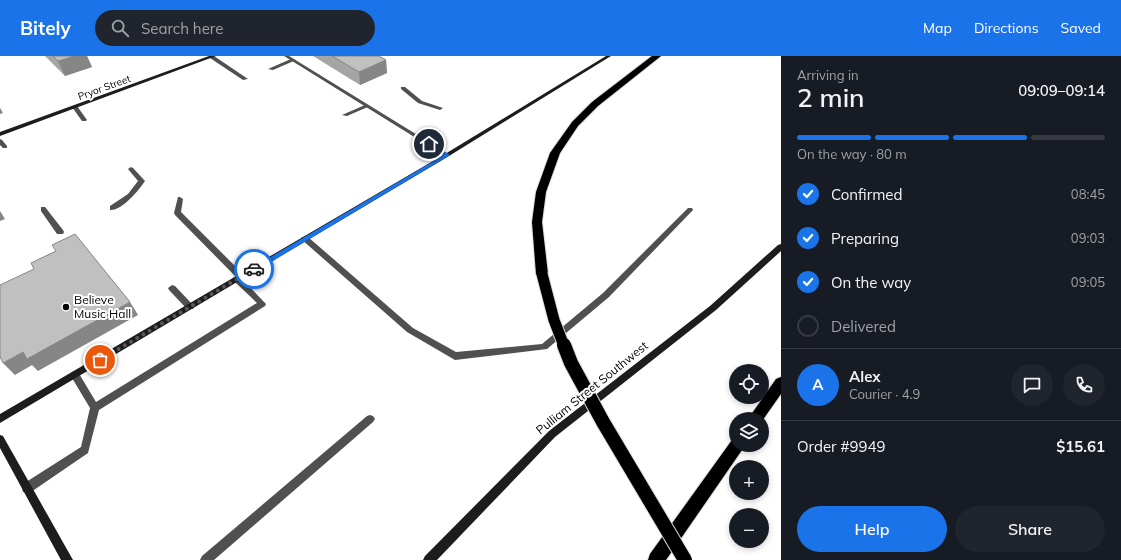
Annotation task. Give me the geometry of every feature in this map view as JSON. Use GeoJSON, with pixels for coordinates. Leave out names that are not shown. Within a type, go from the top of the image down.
{"type":"FeatureCollection","features":[{"type":"Feature","properties":{"kind":"highway"},"geometry":{"type":"LineString","coordinates":[[657,56],[594,104],[575,124],[555,154],[541,192],[537,222],[542,274],[554,320],[571,363],[603,422],[685,560]]}},
{"type":"Feature","properties":{"kind":"highway"},"geometry":{"type":"LineString","coordinates":[[760,412],[781,383]]}},
{"type":"Feature","properties":{"kind":"highway"},"geometry":{"type":"LineString","coordinates":[[656,560],[732,452]]}},
{"type":"Feature","properties":{"kind":"main road","name":"Pryor Street"},"geometry":{"type":"LineString","coordinates":[[0,134],[213,56]]}},
{"type":"Feature","properties":{"kind":"main road"},"geometry":{"type":"LineString","coordinates":[[0,419],[447,155],[609,56]]}},
{"type":"Feature","properties":{"kind":"main road","name":"Pulliam Street Southwest"},"geometry":{"type":"LineString","coordinates":[[429,560],[552,434],[713,308],[781,247]]}},
{"type":"Feature","properties":{"kind":"main road"},"geometry":{"type":"LineString","coordinates":[[0,439],[66,560]]}},
{"type":"Feature","properties":{"kind":"street"},"geometry":{"type":"LineString","coordinates":[[213,56],[245,79]]}},
{"type":"Feature","properties":{"kind":"street"},"geometry":{"type":"LineString","coordinates":[[286,56],[447,155]]}},
{"type":"Feature","properties":{"kind":"street"},"geometry":{"type":"LineString","coordinates":[[271,69],[293,60]]}},
{"type":"Feature","properties":{"kind":"street"},"geometry":{"type":"LineString","coordinates":[[403,88],[420,102],[440,108]]}},
{"type":"Feature","properties":{"kind":"street"},"geometry":{"type":"LineString","coordinates":[[345,115],[367,106]]}},
{"type":"Feature","properties":{"kind":"street"},"geometry":{"type":"LineString","coordinates":[[75,107],[84,120]]}},
{"type":"Feature","properties":{"kind":"street"},"geometry":{"type":"LineString","coordinates":[[0,141],[5,147]]}},
{"type":"Feature","properties":{"kind":"street"},"geometry":{"type":"LineString","coordinates":[[112,208],[130,196],[142,181],[132,169]]}},
{"type":"Feature","properties":{"kind":"street"},"geometry":{"type":"LineString","coordinates":[[95,408],[262,304],[177,213],[180,199]]}},
{"type":"Feature","properties":{"kind":"street"},"geometry":{"type":"LineString","coordinates":[[43,209],[60,232]]}},
{"type":"Feature","properties":{"kind":"street"},"geometry":{"type":"LineString","coordinates":[[305,239],[410,330],[455,356],[544,347],[606,295],[690,210]]}},
{"type":"Feature","properties":{"kind":"street"},"geometry":{"type":"LineString","coordinates":[[172,288],[190,307]]}},
{"type":"Feature","properties":{"kind":"street"},"geometry":{"type":"LineString","coordinates":[[27,488],[85,450],[95,408],[75,375]]}},
{"type":"Feature","properties":{"kind":"street"},"geometry":{"type":"LineString","coordinates":[[206,560],[370,419]]}},
{"type":"Feature","properties":{"kind":"building"},"geometry":{"type":"Polygon","coordinates":[[[53,56],[75,56],[58,61],[53,56]]]}},
{"type":"Feature","properties":{"kind":"building"},"geometry":{"type":"Polygon","coordinates":[[[332,56],[379,56],[386,60],[359,72],[332,56]]]}},
{"type":"Feature","properties":{"kind":"building","name":"Believe Music Hall"},"geometry":{"type":"Polygon","coordinates":[[[75,234],[130,302],[27,359],[23,352],[3,363],[0,357],[0,285],[34,269],[31,263],[56,251],[52,245],[75,234]]]}},
{"type":"Feature","properties":{"kind":"way so far"},"geometry":{"type":"LineString","coordinates":[[100,360],[254,269]]}},
{"type":"Feature","properties":{"kind":"place","name":"Believe Music Hall"},"geometry":{"type":"Point","coordinates":[66,307]}},
{"type":"Feature","properties":{"kind":"route"},"geometry":{"type":"LineString","coordinates":[[254,269],[447,155],[429,144]]}}]}
